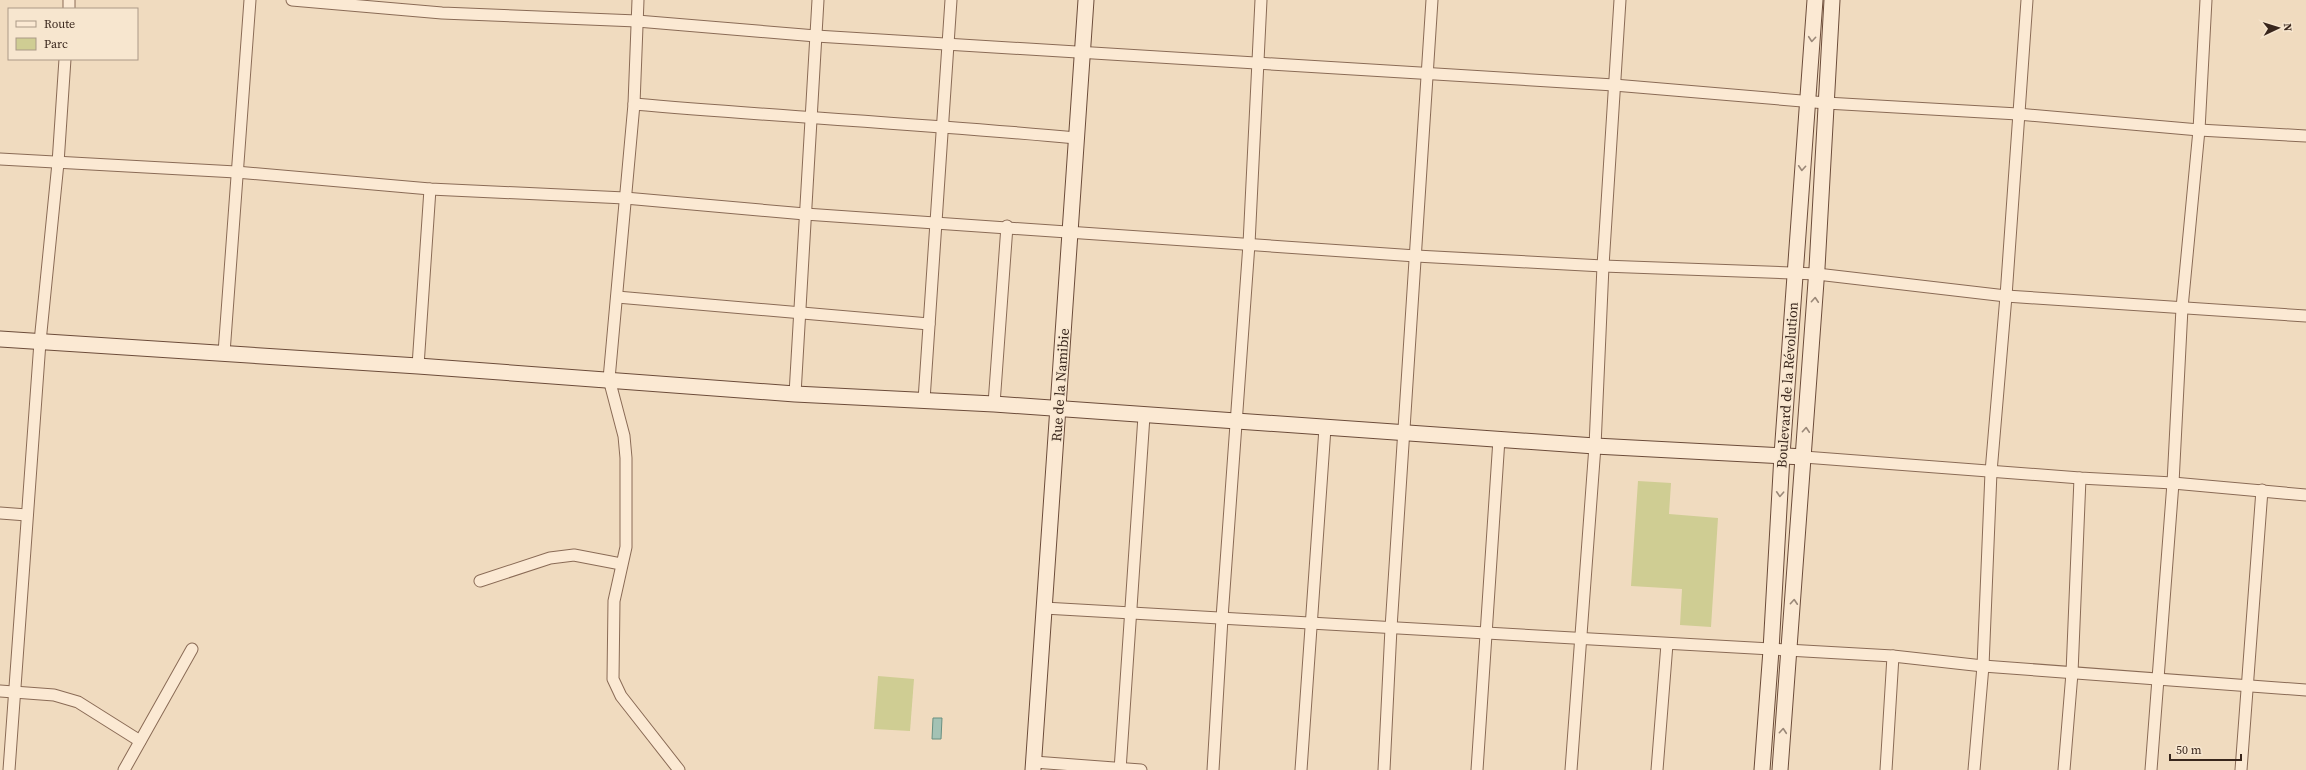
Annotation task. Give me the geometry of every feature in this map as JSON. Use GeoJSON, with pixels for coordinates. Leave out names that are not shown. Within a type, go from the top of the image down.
{"type":"FeatureCollection","features":[{"type":"Feature","properties":{"kind":"street"},"geometry":{"type":"LineString","coordinates":[[224,353],[236,172],[250,0]]}},
{"type":"Feature","properties":{"kind":"street"},"geometry":{"type":"LineString","coordinates":[[292,0],[442,13],[637,21],[816,36],[948,42],[1426,75],[1614,85],[1807,102],[2018,114],[2199,130],[2306,136]]}},
{"type":"Feature","properties":{"kind":"street"},"geometry":{"type":"LineString","coordinates":[[638,0],[634,104],[609,379],[624,436],[626,458],[626,547],[614,601],[613,679],[621,696],[679,770]]}},
{"type":"Feature","properties":{"kind":"street"},"geometry":{"type":"LineString","coordinates":[[795,394],[818,0]]}},
{"type":"Feature","properties":{"kind":"street"},"geometry":{"type":"LineString","coordinates":[[924,400],[951,0]]}},
{"type":"Feature","properties":{"kind":"street","name":"Rue de la Namibie"},"geometry":{"type":"LineString","coordinates":[[1034,766],[1086,0]]}},
{"type":"Feature","properties":{"kind":"street"},"geometry":{"type":"LineString","coordinates":[[1213,770],[1235,422],[1249,244],[1261,0]]}},
{"type":"Feature","properties":{"kind":"street"},"geometry":{"type":"LineString","coordinates":[[1384,770],[1391,628],[1432,0]]}},
{"type":"Feature","properties":{"kind":"street"},"geometry":{"type":"LineString","coordinates":[[1571,770],[1595,446],[1603,266],[1620,0]]}},
{"type":"Feature","properties":{"kind":"street","name":"Boulevard de la Révolution"},"geometry":{"type":"LineString","coordinates":[[1762,770],[1771,650],[1782,455],[1815,0]]}},
{"type":"Feature","properties":{"kind":"street","name":"Boulevard de la Révolution"},"geometry":{"type":"LineString","coordinates":[[1780,770],[1817,274],[1832,0]]}},
{"type":"Feature","properties":{"kind":"street"},"geometry":{"type":"LineString","coordinates":[[1974,770],[1983,666],[1991,472],[2006,296],[2027,0]]}},
{"type":"Feature","properties":{"kind":"street"},"geometry":{"type":"LineString","coordinates":[[2151,770],[2173,483],[2182,308],[2199,130],[2206,0]]}},
{"type":"Feature","properties":{"kind":"street"},"geometry":{"type":"LineString","coordinates":[[9,770],[16,692],[40,342],[58,163],[65,60]]}},
{"type":"Feature","properties":{"kind":"street"},"geometry":{"type":"LineString","coordinates":[[634,104],[811,119],[942,125],[1076,138]]}},
{"type":"Feature","properties":{"kind":"street"},"geometry":{"type":"LineString","coordinates":[[0,159],[236,172],[430,189],[625,198],[805,214],[1007,226],[1070,232],[1416,256],[1603,266],[1817,274],[2006,296],[2306,316]]}},
{"type":"Feature","properties":{"kind":"street"},"geometry":{"type":"LineString","coordinates":[[418,366],[430,189]]}},
{"type":"Feature","properties":{"kind":"street"},"geometry":{"type":"LineString","coordinates":[[994,404],[1007,226]]}},
{"type":"Feature","properties":{"kind":"street"},"geometry":{"type":"LineString","coordinates":[[617,297],[929,324]]}},
{"type":"Feature","properties":{"kind":"street"},"geometry":{"type":"LineString","coordinates":[[0,338],[40,342],[609,379],[795,394],[994,404],[1058,410],[1595,446],[1804,456],[1991,472],[2173,483],[2306,495]]}},
{"type":"Feature","properties":{"kind":"street"},"geometry":{"type":"LineString","coordinates":[[1120,769],[1144,416]]}},
{"type":"Feature","properties":{"kind":"street"},"geometry":{"type":"LineString","coordinates":[[1301,770],[1325,428]]}},
{"type":"Feature","properties":{"kind":"street"},"geometry":{"type":"LineString","coordinates":[[1478,770],[1499,439]]}},
{"type":"Feature","properties":{"kind":"street"},"geometry":{"type":"LineString","coordinates":[[2064,770],[2072,673],[2080,478]]}},
{"type":"Feature","properties":{"kind":"street"},"geometry":{"type":"LineString","coordinates":[[2241,770],[2246,685],[2262,490]]}},
{"type":"Feature","properties":{"kind":"street"},"geometry":{"type":"LineString","coordinates":[[0,513],[27,515]]}},
{"type":"Feature","properties":{"kind":"street"},"geometry":{"type":"LineString","coordinates":[[480,581],[550,558],[574,555],[621,564]]}},
{"type":"Feature","properties":{"kind":"street"},"geometry":{"type":"LineString","coordinates":[[1044,608],[1893,656],[1983,666],[2306,690]]}},
{"type":"Feature","properties":{"kind":"street"},"geometry":{"type":"LineString","coordinates":[[1657,770],[1667,644]]}},
{"type":"Feature","properties":{"kind":"street"},"geometry":{"type":"LineString","coordinates":[[124,770],[192,649]]}},
{"type":"Feature","properties":{"kind":"street"},"geometry":{"type":"LineString","coordinates":[[1886,770],[1893,656]]}},
{"type":"Feature","properties":{"kind":"street"},"geometry":{"type":"LineString","coordinates":[[0,691],[54,695],[78,702],[140,741]]}},
{"type":"Feature","properties":{"kind":"street"},"geometry":{"type":"LineString","coordinates":[[1034,766],[1141,770]]}},
{"type":"Feature","properties":{"kind":"green space"},"geometry":{"type":"Polygon","coordinates":[[[1638,481],[1671,483],[1669,514],[1718,518],[1711,627],[1680,625],[1682,589],[1631,586],[1638,481]]]}},
{"type":"Feature","properties":{"kind":"green space"},"geometry":{"type":"Polygon","coordinates":[[[878,676],[914,679],[910,731],[874,729],[878,676]]]}},
{"type":"Feature","properties":{"kind":"shaded area"},"geometry":{"type":"Polygon","coordinates":[[[933,718],[942,718],[941,739],[932,739],[933,718]]]}}]}
